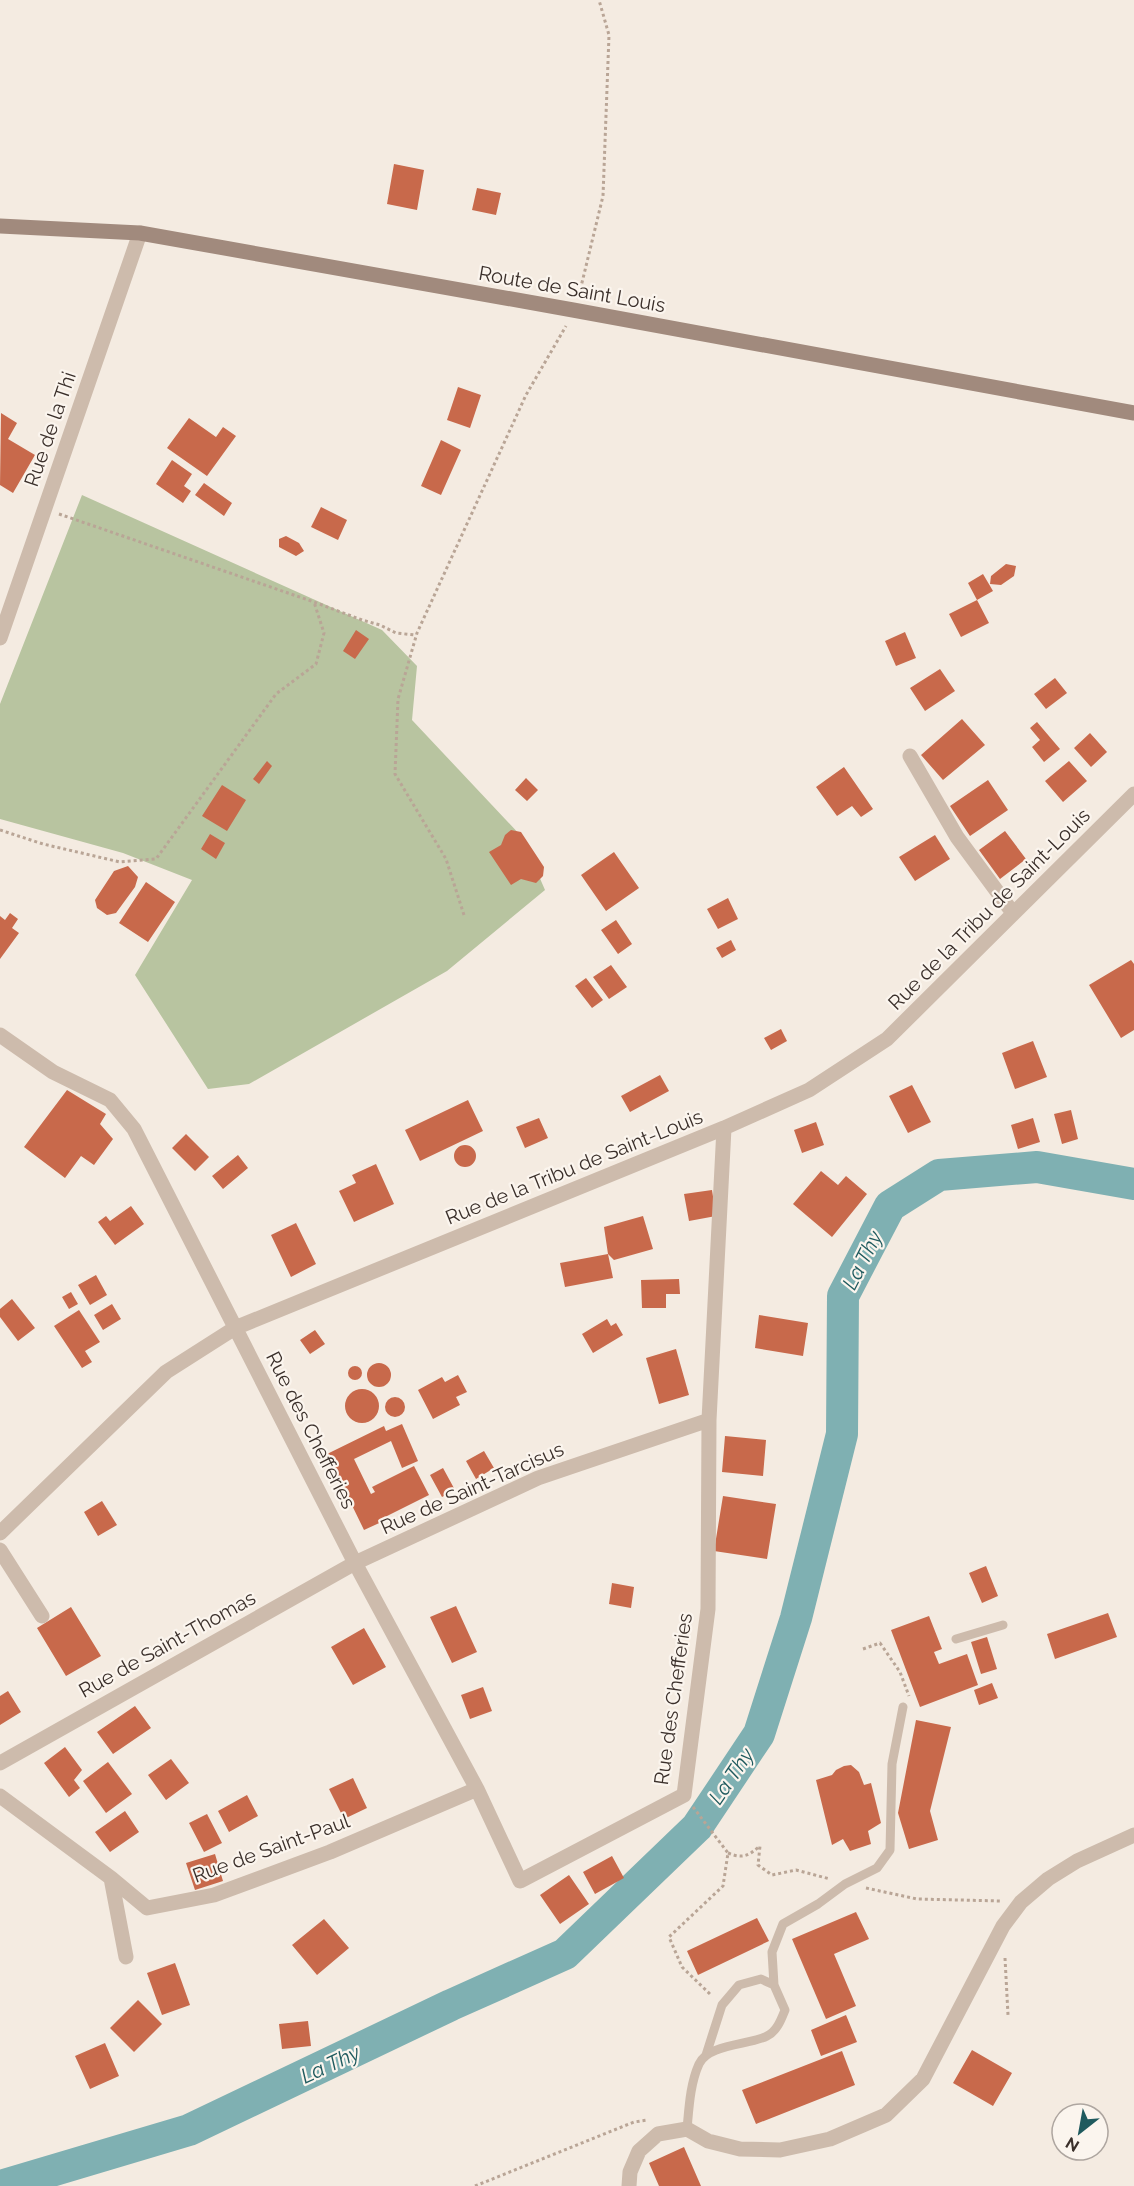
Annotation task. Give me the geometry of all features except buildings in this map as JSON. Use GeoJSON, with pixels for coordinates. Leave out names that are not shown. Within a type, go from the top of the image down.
{"type":"FeatureCollection","features":[{"type":"Feature","properties":{"kind":"main road","name":"Route de Saint Louis"},"geometry":{"type":"LineString","coordinates":[[0,226],[140,233],[1134,413]]}},
{"type":"Feature","properties":{"kind":"street","name":"Rue de la Thi"},"geometry":{"type":"LineString","coordinates":[[0,638],[140,233]]}},
{"type":"Feature","properties":{"kind":"street"},"geometry":{"type":"LineString","coordinates":[[910,756],[957,837],[1013,913]]}},
{"type":"Feature","properties":{"kind":"street","name":"Rue de la Tribu de Saint-Louis"},"geometry":{"type":"LineString","coordinates":[[0,1533],[166,1372],[235,1328],[724,1128],[809,1090],[887,1039],[1134,794]]}},
{"type":"Feature","properties":{"kind":"street","name":"Rue des Chefferies"},"geometry":{"type":"LineString","coordinates":[[0,1035],[53,1072],[110,1100],[134,1129],[355,1563],[477,1789],[520,1881],[684,1795],[708,1610],[709,1420],[724,1128]]}},
{"type":"Feature","properties":{"kind":"street","name":"Rue de Saint-Tarcisus"},"geometry":{"type":"LineString","coordinates":[[355,1563],[538,1478],[709,1420]]}},
{"type":"Feature","properties":{"kind":"street"},"geometry":{"type":"LineString","coordinates":[[0,1551],[42,1616]]}},
{"type":"Feature","properties":{"kind":"street","name":"Rue de Saint-Thomas"},"geometry":{"type":"LineString","coordinates":[[0,1762],[355,1563]]}},
{"type":"Feature","properties":{"kind":"street","name":"Rue de Saint-Paul"},"geometry":{"type":"LineString","coordinates":[[0,1796],[111,1878],[147,1908],[214,1895],[330,1852],[477,1789]]}},
{"type":"Feature","properties":{"kind":"street"},"geometry":{"type":"LineString","coordinates":[[629,2186],[630,2172],[639,2151],[658,2134],[687,2129],[708,2141],[740,2149],[780,2150],[830,2139],[886,2115],[923,2079],[1003,1926],[1021,1902],[1048,1879],[1077,1861],[1134,1835]]}},
{"type":"Feature","properties":{"kind":"street"},"geometry":{"type":"LineString","coordinates":[[111,1878],[126,1957]]}},
{"type":"Feature","properties":{"kind":"lane"},"geometry":{"type":"LineString","coordinates":[[956,1639],[1003,1625]]}},
{"type":"Feature","properties":{"kind":"lane"},"geometry":{"type":"LineString","coordinates":[[706,2055],[767,2036],[779,2026],[785,2010],[774,1985],[771,1952],[783,1924],[818,1905],[845,1884],[877,1868],[890,1850],[892,1764],[906,1703]]}},
{"type":"Feature","properties":{"kind":"lane"},"geometry":{"type":"LineString","coordinates":[[687,2129],[691,2091],[699,2063],[706,2055],[722,2005],[740,1985],[761,1979],[774,1985]]}},
{"type":"Feature","properties":{"kind":"path"},"geometry":{"type":"LineString","coordinates":[[464,915],[446,859],[395,774],[398,699],[416,635],[526,395],[577,302],[603,196],[609,35],[599,0]]}},
{"type":"Feature","properties":{"kind":"path"},"geometry":{"type":"LineString","coordinates":[[46,509],[314,602],[362,621],[380,625],[396,633],[416,635]]}},
{"type":"Feature","properties":{"kind":"path"},"geometry":{"type":"LineString","coordinates":[[0,830],[43,844],[120,862],[156,859],[276,694],[316,664],[324,633],[314,602]]}},
{"type":"Feature","properties":{"kind":"path"},"geometry":{"type":"LineString","coordinates":[[863,1649],[880,1643],[900,1672],[906,1703]]}},
{"type":"Feature","properties":{"kind":"path"},"geometry":{"type":"LineString","coordinates":[[684,1795],[728,1853],[740,1858],[747,1857],[760,1846],[758,1866],[772,1875],[796,1870],[845,1884],[917,1899],[1021,1902]]}},
{"type":"Feature","properties":{"kind":"path"},"geometry":{"type":"LineString","coordinates":[[722,2005],[682,1967],[669,1937],[723,1886],[728,1853]]}},
{"type":"Feature","properties":{"kind":"path"},"geometry":{"type":"LineString","coordinates":[[1003,1926],[1008,2015]]}},
{"type":"Feature","properties":{"kind":"path"},"geometry":{"type":"LineString","coordinates":[[475,2186],[634,2122],[657,2119]]}},
{"type":"Feature","properties":{"kind":"green space"},"geometry":{"type":"Polygon","coordinates":[[[82,495],[382,630],[417,666],[412,720],[522,837],[545,890],[447,971],[249,1084],[208,1089],[135,975],[192,880],[123,853],[0,819],[0,704],[82,495]]]}},
{"type":"Feature","properties":{"kind":"waterway","name":"La Thy"},"geometry":{"type":"LineString","coordinates":[[1,2186],[189,2130],[451,2005],[565,1954],[697,1827],[759,1734],[796,1618],[842,1434],[843,1296],[890,1206],[939,1175],[1037,1167],[1134,1184]]}}]}
